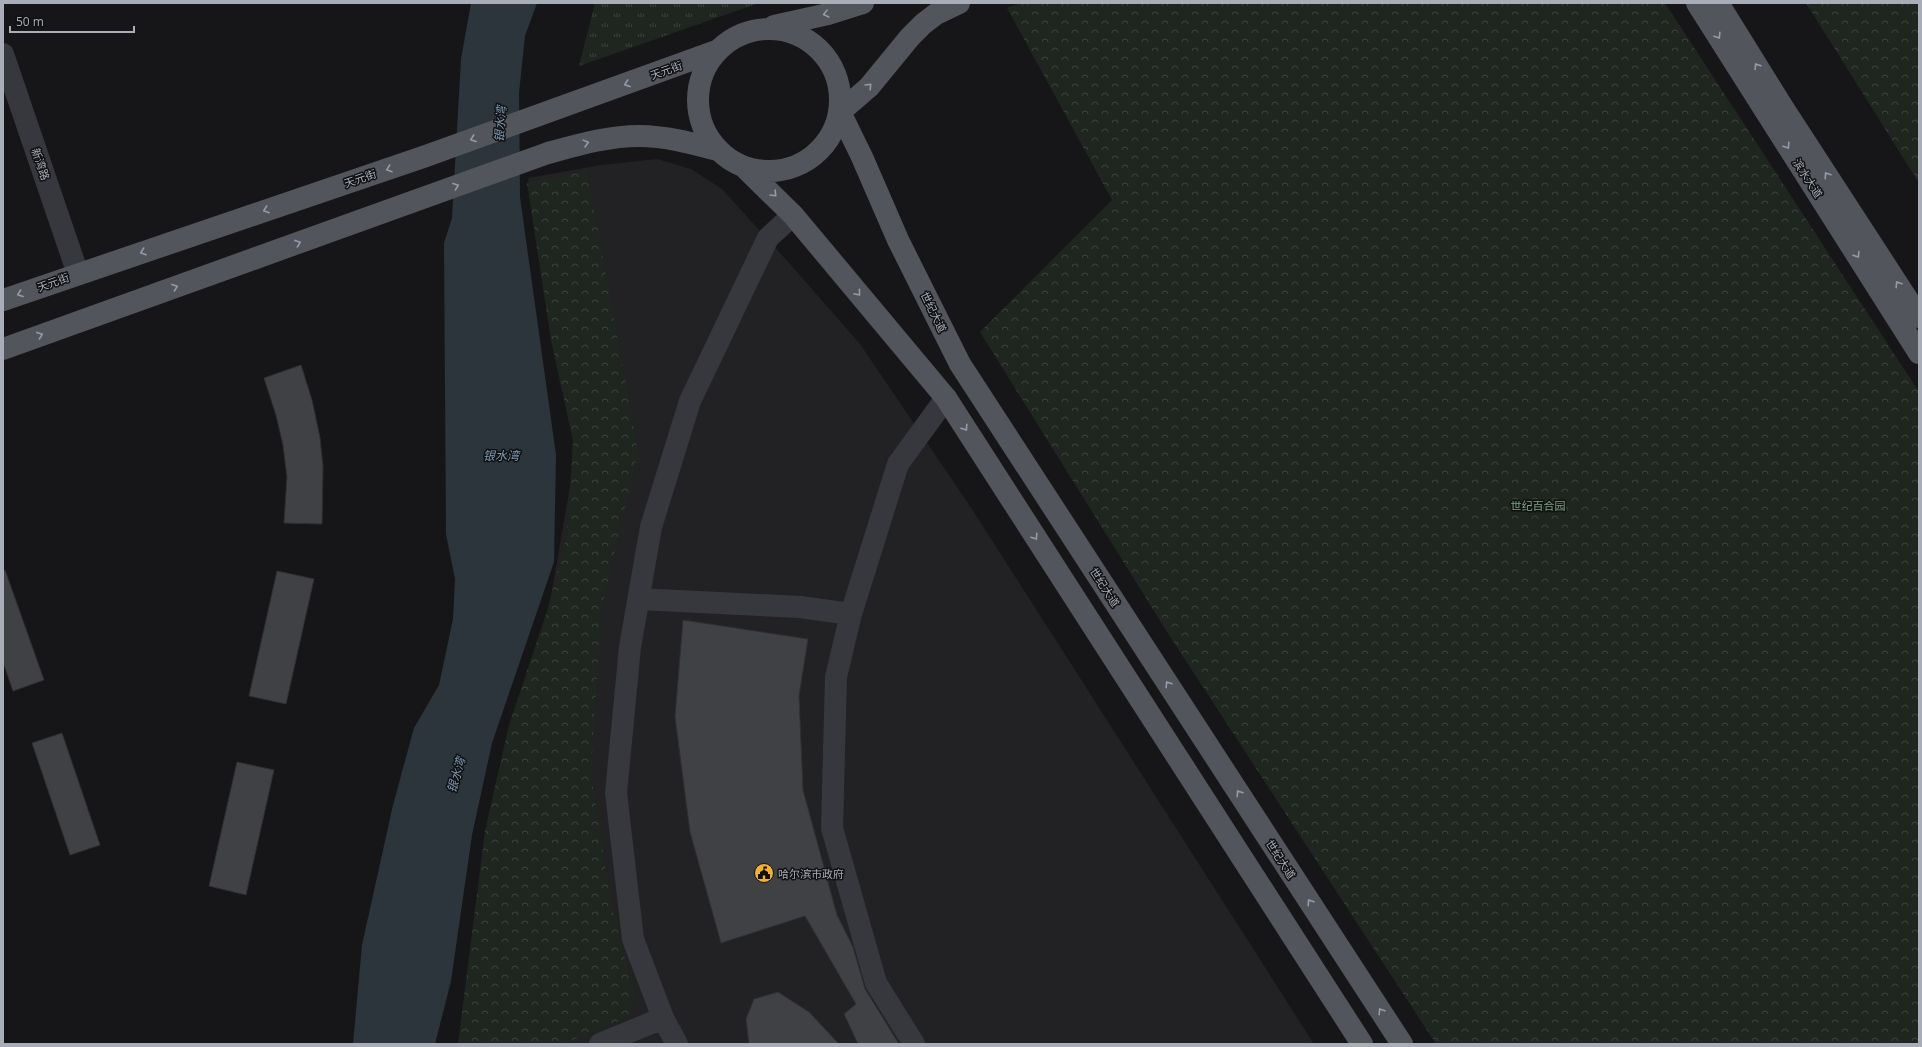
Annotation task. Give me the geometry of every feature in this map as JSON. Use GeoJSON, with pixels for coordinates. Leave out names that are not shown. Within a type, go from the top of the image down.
{"type":"FeatureCollection","features":[{"type":"Feature","properties":{"kind":"main road"},"geometry":{"type":"LineString","coordinates":[[864,3],[828,14],[748,31],[731,39],[716,51],[704,70],[698,92],[699,115],[707,136],[717,150],[730,160],[745,168],[793,215],[946,398],[1362,1044]]}},
{"type":"Feature","properties":{"kind":"main road"},"geometry":{"type":"LineString","coordinates":[[840,112],[869,87],[910,37],[923,24],[936,14],[959,3]]}},
{"type":"Feature","properties":{"kind":"main road","name":"滨水大道"},"geometry":{"type":"LineString","coordinates":[[1697,3],[1919,353]]}},
{"type":"Feature","properties":{"kind":"main road","name":"滨水大道"},"geometry":{"type":"LineString","coordinates":[[1718,3],[1919,317]]}},
{"type":"Feature","properties":{"kind":"main road"},"geometry":{"type":"LineString","coordinates":[[745,168],[766,172],[786,170],[806,162],[822,149],[833,132],[840,112],[840,93],[835,71],[824,53],[807,39],[788,30],[767,28]]}},
{"type":"Feature","properties":{"kind":"main road","name":"天元街"},"geometry":{"type":"LineString","coordinates":[[3,300],[426,156],[716,51]]}},
{"type":"Feature","properties":{"kind":"main road","name":"世纪大道"},"geometry":{"type":"LineString","coordinates":[[840,112],[898,240],[960,364],[1402,1044]]}},
{"type":"Feature","properties":{"kind":"main road"},"geometry":{"type":"LineString","coordinates":[[3,349],[548,153],[597,140],[639,136],[680,140],[717,150]]}},
{"type":"Feature","properties":{"kind":"street","name":"新湾路"},"geometry":{"type":"LineString","coordinates":[[3,54],[78,274]]}},
{"type":"Feature","properties":{"kind":"street"},"geometry":{"type":"LineString","coordinates":[[677,1044],[663,1018],[633,939],[616,793],[630,647],[651,527],[690,401],[768,238],[793,215]]}},
{"type":"Feature","properties":{"kind":"street"},"geometry":{"type":"LineString","coordinates":[[914,1044],[876,983],[832,828],[836,677],[851,614],[898,464],[946,398]]}},
{"type":"Feature","properties":{"kind":"street"},"geometry":{"type":"LineString","coordinates":[[639,598],[800,607],[851,614]]}},
{"type":"Feature","properties":{"kind":"street"},"geometry":{"type":"LineString","coordinates":[[600,1044],[663,1018]]}},
{"type":"Feature","properties":{"kind":"shaded area"},"geometry":{"type":"Polygon","coordinates":[[[657,159],[691,169],[722,189],[860,344],[972,509],[1314,1044],[473,1044],[576,452],[528,178],[601,165],[657,159]]]}},
{"type":"Feature","properties":{"kind":"green space"},"geometry":{"type":"Polygon","coordinates":[[[595,3],[759,3],[579,66],[595,3]]]}},
{"type":"Feature","properties":{"kind":"green space","name":"世纪百合园"},"geometry":{"type":"Polygon","coordinates":[[[1020,3],[1665,3],[1919,392],[1919,1044],[1436,1044],[1169,635],[980,332],[1112,200],[1007,8],[1020,3]]]}},
{"type":"Feature","properties":{"kind":"green space"},"geometry":{"type":"Polygon","coordinates":[[[1806,3],[1919,3],[1919,183],[1806,3]]]}},
{"type":"Feature","properties":{"kind":"green space"},"geometry":{"type":"Polygon","coordinates":[[[587,171],[638,451],[601,610],[591,773],[611,904],[634,995],[629,1017],[563,1044],[458,1044],[485,831],[509,725],[547,611],[567,535],[573,441],[551,340],[527,183],[587,171]]]}},
{"type":"Feature","properties":{"kind":"water","name":"银水湾"},"geometry":{"type":"Polygon","coordinates":[[[471,3],[537,3],[525,36],[519,93],[520,197],[556,455],[554,562],[492,743],[472,835],[451,981],[435,1044],[353,1044],[362,945],[393,805],[414,728],[439,685],[453,619],[455,579],[446,534],[444,243],[452,218],[461,59],[471,3]]]}},
{"type":"Feature","properties":{"kind":"building"},"geometry":{"type":"Polygon","coordinates":[[[301,365],[312,400],[320,438],[323,467],[322,524],[284,523],[287,477],[283,445],[276,415],[264,378],[301,365]]]}},
{"type":"Feature","properties":{"kind":"building"},"geometry":{"type":"Polygon","coordinates":[[[5,570],[44,680],[13,691],[3,662],[3,571],[5,570]]]}},
{"type":"Feature","properties":{"kind":"building"},"geometry":{"type":"Polygon","coordinates":[[[277,571],[314,579],[286,704],[249,696],[277,571]]]}},
{"type":"Feature","properties":{"kind":"building","name":"哈尔滨市政府"},"geometry":{"type":"Polygon","coordinates":[[[683,620],[808,639],[799,696],[803,790],[837,915],[853,947],[865,989],[899,1044],[858,1044],[844,1014],[856,1004],[805,916],[721,943],[690,832],[675,717],[683,620]]]}},
{"type":"Feature","properties":{"kind":"building"},"geometry":{"type":"Polygon","coordinates":[[[62,733],[100,845],[70,855],[32,743],[62,733]]]}},
{"type":"Feature","properties":{"kind":"building"},"geometry":{"type":"Polygon","coordinates":[[[237,762],[274,770],[246,895],[209,886],[237,762]]]}},
{"type":"Feature","properties":{"kind":"building"},"geometry":{"type":"Polygon","coordinates":[[[778,992],[809,1012],[839,1044],[749,1044],[746,1019],[754,999],[778,992]]]}},
{"type":"Feature","properties":{"kind":"place","name":"哈尔滨市政府"},"geometry":{"type":"Point","coordinates":[764,873]}}]}
